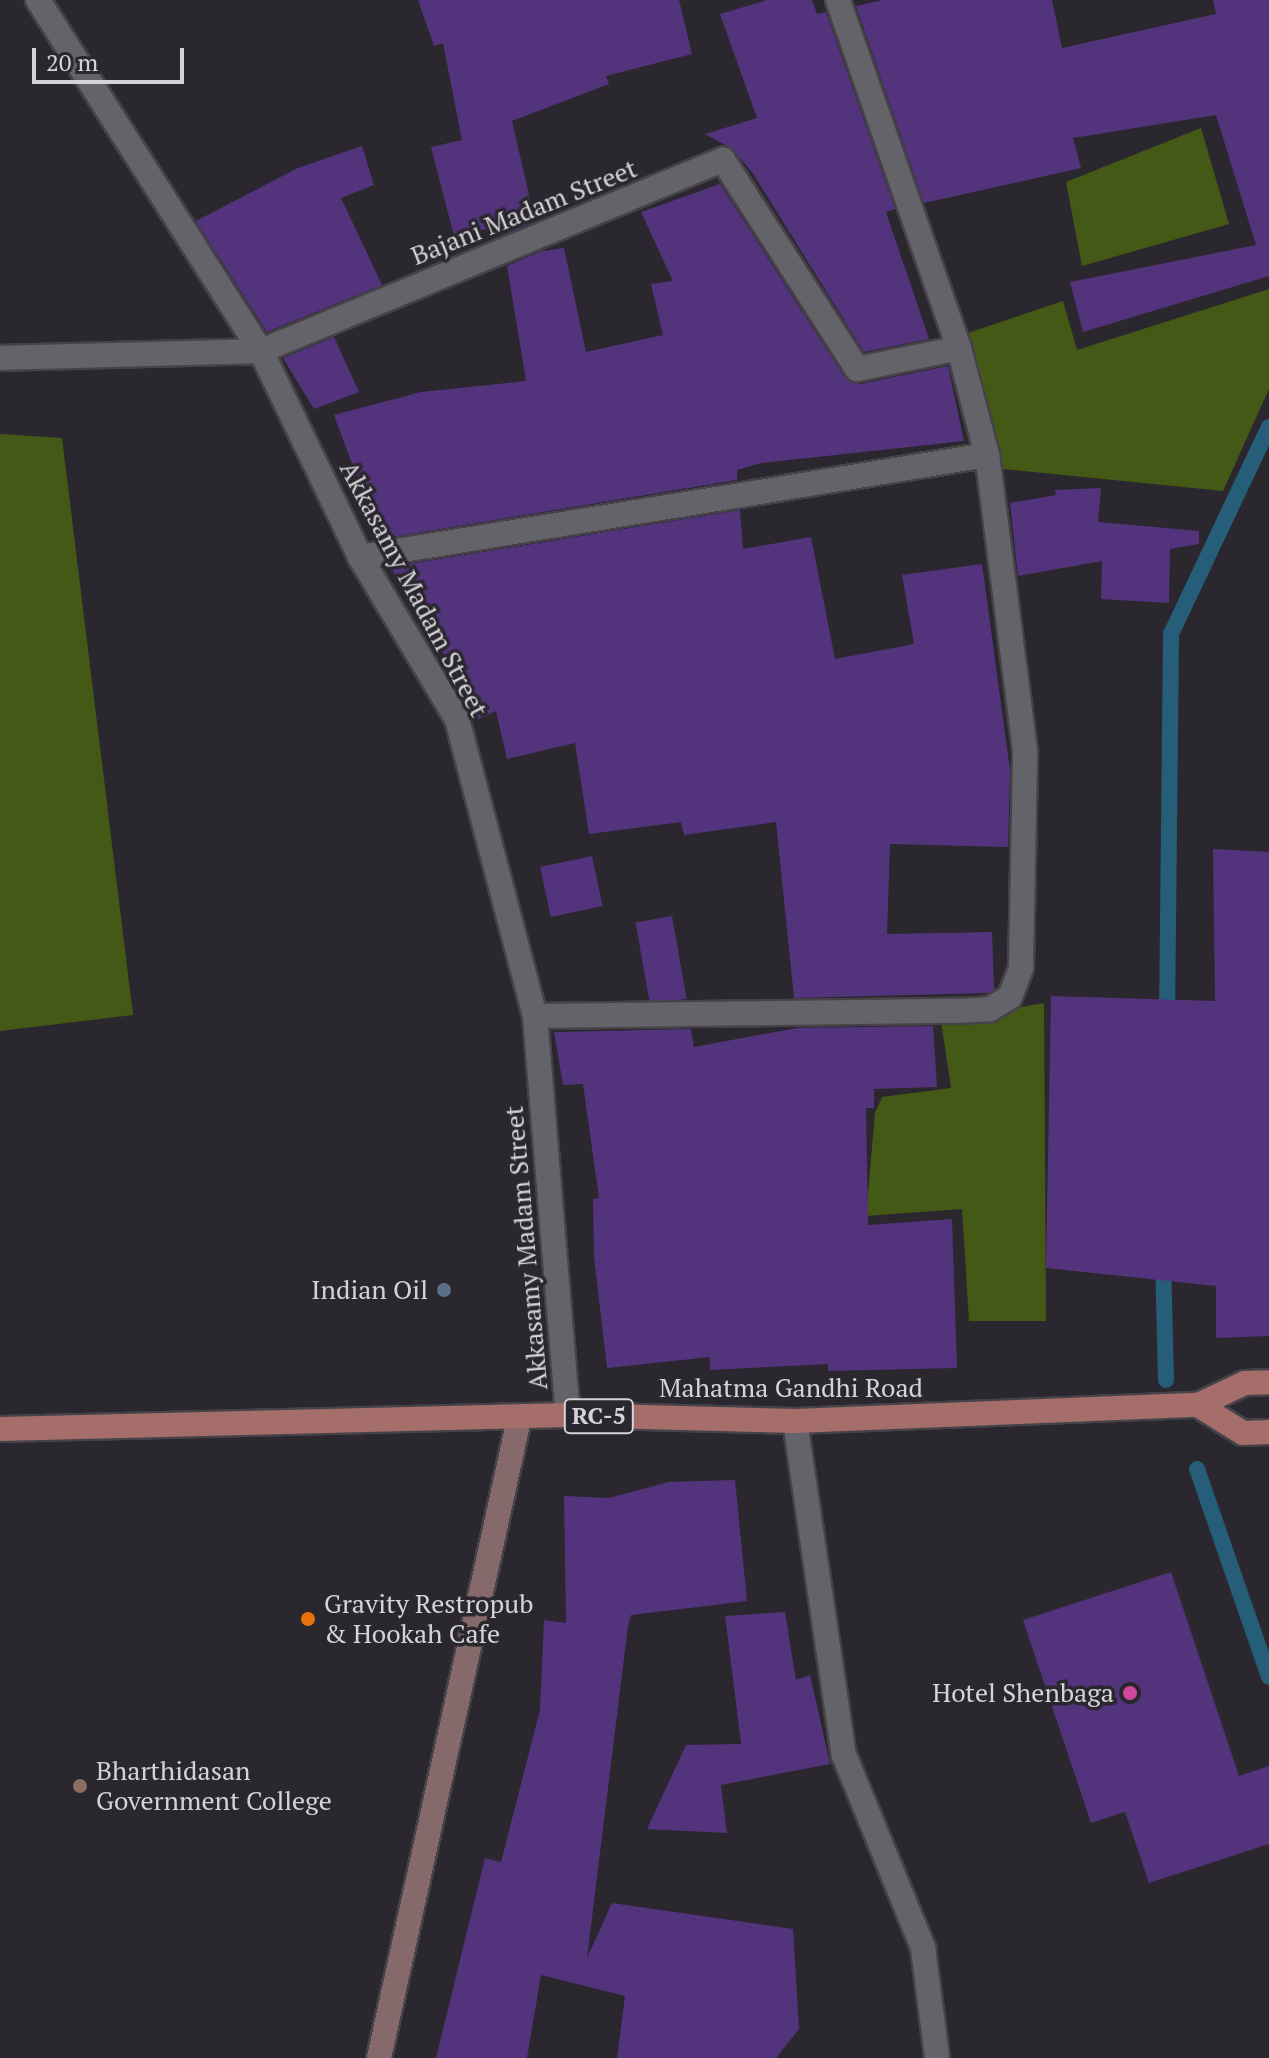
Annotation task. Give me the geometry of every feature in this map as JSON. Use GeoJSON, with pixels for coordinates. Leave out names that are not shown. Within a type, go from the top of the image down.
{"type":"FeatureCollection","features":[{"type":"Feature","properties":{"kind":"main road","name":"Mahatma Gandhi Road"},"geometry":{"type":"LineString","coordinates":[[0,1429],[519,1419],[568,1415],[795,1421],[1198,1405],[1245,1383],[1269,1382]]}},
{"type":"Feature","properties":{"kind":"main road"},"geometry":{"type":"LineString","coordinates":[[1198,1405],[1243,1433],[1269,1432]]}},
{"type":"Feature","properties":{"kind":"street","name":"Akkasamy Madam Street"},"geometry":{"type":"LineString","coordinates":[[38,0],[261,351],[360,557],[457,719],[535,1016],[568,1415]]}},
{"type":"Feature","properties":{"kind":"street"},"geometry":{"type":"LineString","coordinates":[[535,1016],[990,1009],[1010,997],[1021,968],[1025,750],[1010,593],[987,455],[959,348],[838,0]]}},
{"type":"Feature","properties":{"kind":"street","name":"Bajani Madam Street"},"geometry":{"type":"LineString","coordinates":[[0,358],[261,351],[723,160],[857,369],[959,348]]}},
{"type":"Feature","properties":{"kind":"street"},"geometry":{"type":"LineString","coordinates":[[360,557],[987,455]]}},
{"type":"Feature","properties":{"kind":"street"},"geometry":{"type":"LineString","coordinates":[[379,2058],[519,1419]]}},
{"type":"Feature","properties":{"kind":"street"},"geometry":{"type":"LineString","coordinates":[[795,1421],[844,1755],[923,1948],[937,2058]]}},
{"type":"Feature","properties":{"kind":"green space"},"geometry":{"type":"Polygon","coordinates":[[[1201,128],[1229,224],[1082,266],[1066,182],[1201,128]]]}},
{"type":"Feature","properties":{"kind":"green space"},"geometry":{"type":"Polygon","coordinates":[[[1269,289],[1269,389],[1223,491],[1003,469],[968,333],[1063,301],[1077,350],[1269,289]]]}},
{"type":"Feature","properties":{"kind":"green space"},"geometry":{"type":"Polygon","coordinates":[[[0,434],[62,438],[133,1015],[0,1031],[0,434]]]}},
{"type":"Feature","properties":{"kind":"green space"},"geometry":{"type":"Polygon","coordinates":[[[1044,1003],[1046,1321],[969,1321],[962,1209],[866,1216],[875,1113],[882,1097],[951,1088],[941,1021],[1044,1003]]]}},
{"type":"Feature","properties":{"kind":"building"},"geometry":{"type":"Polygon","coordinates":[[[418,0],[679,0],[692,54],[606,76],[609,84],[512,121],[535,221],[502,235],[500,226],[454,236],[431,147],[462,140],[443,43],[434,46],[418,0]]]}},
{"type":"Feature","properties":{"kind":"building"},"geometry":{"type":"Polygon","coordinates":[[[767,0],[812,0],[817,14],[826,12],[895,209],[886,212],[929,339],[864,352],[752,172],[731,148],[705,134],[757,118],[720,14],[767,0]]]}},
{"type":"Feature","properties":{"kind":"building"},"geometry":{"type":"Polygon","coordinates":[[[883,0],[1052,0],[1062,48],[1216,14],[1213,0],[1269,0],[1269,276],[1083,332],[1070,282],[1256,245],[1216,115],[1073,138],[1081,168],[924,203],[856,6],[883,0]]]}},
{"type":"Feature","properties":{"kind":"building"},"geometry":{"type":"Polygon","coordinates":[[[362,146],[374,185],[341,198],[382,285],[267,332],[196,221],[298,168],[362,146]]]}},
{"type":"Feature","properties":{"kind":"building"},"geometry":{"type":"Polygon","coordinates":[[[720,184],[845,378],[860,384],[948,366],[964,441],[761,463],[737,470],[737,480],[380,539],[334,415],[421,392],[526,381],[507,266],[542,251],[564,248],[586,352],[663,335],[651,284],[673,281],[641,212],[720,184]]]}},
{"type":"Feature","properties":{"kind":"building"},"geometry":{"type":"Polygon","coordinates":[[[334,337],[359,392],[314,409],[283,358],[334,337]]]}},
{"type":"Feature","properties":{"kind":"building"},"geometry":{"type":"Polygon","coordinates":[[[1101,488],[1098,522],[1199,531],[1199,544],[1170,549],[1169,603],[1101,599],[1102,561],[1018,576],[1010,503],[1056,495],[1055,490],[1101,488]]]}},
{"type":"Feature","properties":{"kind":"building"},"geometry":{"type":"Polygon","coordinates":[[[740,510],[743,549],[811,537],[835,659],[914,644],[902,575],[982,564],[1010,770],[1008,847],[890,844],[887,934],[992,932],[994,989],[988,993],[794,998],[776,822],[684,835],[681,822],[589,834],[575,743],[507,759],[496,711],[473,722],[437,640],[428,642],[391,567],[740,510]]]}},
{"type":"Feature","properties":{"kind":"building"},"geometry":{"type":"Polygon","coordinates":[[[1213,849],[1269,852],[1269,1336],[1216,1338],[1216,1286],[1046,1268],[1051,996],[1215,1001],[1213,849]]]}},
{"type":"Feature","properties":{"kind":"building"},"geometry":{"type":"Polygon","coordinates":[[[592,856],[603,906],[551,917],[540,867],[592,856]]]}},
{"type":"Feature","properties":{"kind":"building"},"geometry":{"type":"Polygon","coordinates":[[[672,916],[687,999],[650,1005],[636,922],[672,916]]]}},
{"type":"Feature","properties":{"kind":"building"},"geometry":{"type":"Polygon","coordinates":[[[933,1026],[937,1087],[874,1089],[874,1108],[866,1108],[868,1225],[952,1219],[957,1368],[828,1371],[828,1364],[710,1370],[710,1357],[607,1368],[594,1256],[593,1199],[599,1198],[583,1084],[563,1085],[554,1032],[691,1029],[694,1047],[797,1028],[933,1026]]]}},
{"type":"Feature","properties":{"kind":"building"},"geometry":{"type":"Polygon","coordinates":[[[735,1480],[747,1601],[631,1615],[587,1958],[612,1903],[793,1929],[799,2029],[776,2058],[617,2058],[625,1996],[541,1975],[527,2058],[436,2058],[485,1858],[501,1862],[540,1710],[544,1620],[566,1623],[564,1496],[609,1498],[669,1482],[735,1480]]]}},
{"type":"Feature","properties":{"kind":"building","name":"Hotel Shenbaga"},"geometry":{"type":"Polygon","coordinates":[[[1171,1572],[1239,1776],[1269,1766],[1269,1844],[1149,1883],[1125,1812],[1091,1823],[1023,1620],[1171,1572]]]}},
{"type":"Feature","properties":{"kind":"building"},"geometry":{"type":"Polygon","coordinates":[[[785,1612],[796,1680],[810,1675],[830,1764],[721,1785],[727,1833],[647,1829],[686,1745],[741,1744],[725,1616],[785,1612]]]}},
{"type":"Feature","properties":{"kind":"waterway"},"geometry":{"type":"LineString","coordinates":[[1167,1019],[1171,634],[1269,427]]}},
{"type":"Feature","properties":{"kind":"waterway"},"geometry":{"type":"LineString","coordinates":[[1163,1258],[1166,1380]]}},
{"type":"Feature","properties":{"kind":"waterway"},"geometry":{"type":"LineString","coordinates":[[1197,1469],[1269,1677]]}},
{"type":"Feature","properties":{"kind":"place","name":"Indian Oil"},"geometry":{"type":"Point","coordinates":[444,1290]}},
{"type":"Feature","properties":{"kind":"place","name":"Gravity Restropub & Hookah Cafe"},"geometry":{"type":"Point","coordinates":[308,1619]}},
{"type":"Feature","properties":{"kind":"place","name":"Hotel Shenbaga"},"geometry":{"type":"Point","coordinates":[1130,1693]}},
{"type":"Feature","properties":{"kind":"place","name":"Bharthidasan Government College"},"geometry":{"type":"Point","coordinates":[80,1786]}}]}
